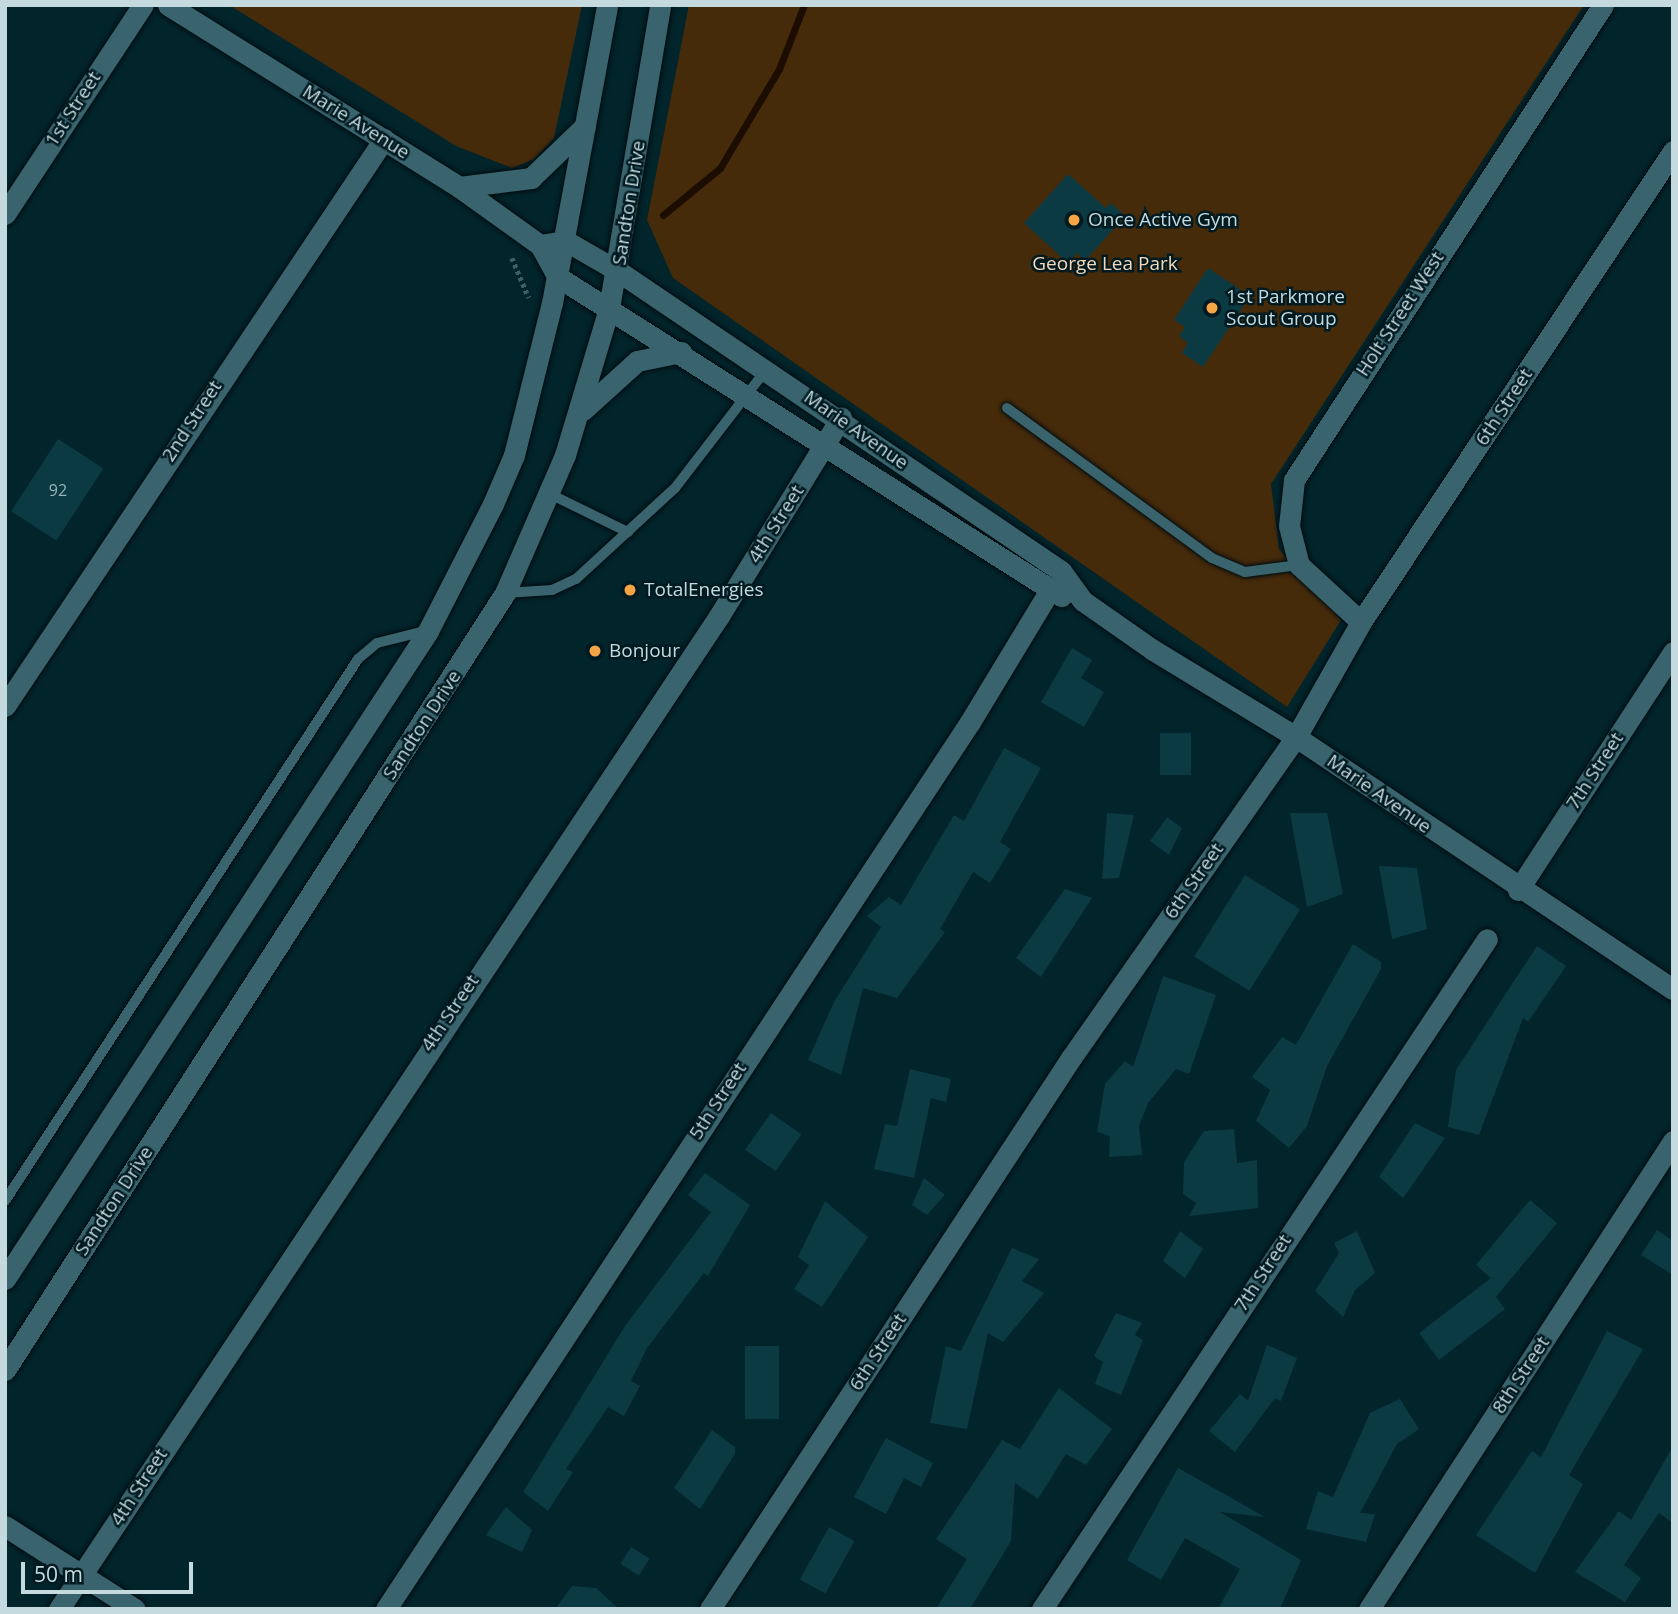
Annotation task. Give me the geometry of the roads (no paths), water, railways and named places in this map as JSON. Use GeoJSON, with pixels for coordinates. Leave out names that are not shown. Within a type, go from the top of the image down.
{"type":"FeatureCollection","features":[{"type":"Feature","properties":{"kind":"street","name":"1st Street"},"geometry":{"type":"LineString","coordinates":[[5,214],[143,5]]}},
{"type":"Feature","properties":{"kind":"street","name":"Marie Avenue"},"geometry":{"type":"LineString","coordinates":[[168,5],[459,187],[540,245]]}},
{"type":"Feature","properties":{"kind":"street"},"geometry":{"type":"LineString","coordinates":[[5,1279],[428,631],[513,455],[566,241],[607,5]]}},
{"type":"Feature","properties":{"kind":"street","name":"Sandton Drive"},"geometry":{"type":"LineString","coordinates":[[5,1370],[505,593],[550,494],[580,415],[609,308],[618,271],[660,5]]}},
{"type":"Feature","properties":{"kind":"street","name":"Holt Street West"},"geometry":{"type":"LineString","coordinates":[[1299,565],[1289,526],[1294,480],[1603,5]]}},
{"type":"Feature","properties":{"kind":"street"},"geometry":{"type":"LineString","coordinates":[[459,187],[531,178],[551,166],[586,125]]}},
{"type":"Feature","properties":{"kind":"street","name":"2nd Street"},"geometry":{"type":"LineString","coordinates":[[5,706],[384,139]]}},
{"type":"Feature","properties":{"kind":"street","name":"6th Street"},"geometry":{"type":"LineString","coordinates":[[710,1609],[1071,1058],[1296,737],[1362,622],[1673,151]]}},
{"type":"Feature","properties":{"kind":"street","name":"Marie Avenue"},"geometry":{"type":"LineString","coordinates":[[566,241],[618,271],[841,418],[1061,571],[1083,601]]}},
{"type":"Feature","properties":{"kind":"street"},"geometry":{"type":"LineString","coordinates":[[558,277],[540,245],[566,241]]}},
{"type":"Feature","properties":{"kind":"street","name":"Marie Avenue"},"geometry":{"type":"LineString","coordinates":[[558,277],[749,395],[1048,593],[1083,601],[1296,737],[1518,890],[1673,989]]}},
{"type":"Feature","properties":{"kind":"street"},"geometry":{"type":"LineString","coordinates":[[580,415],[636,360],[681,352]]}},
{"type":"Feature","properties":{"kind":"street","name":"4th Street"},"geometry":{"type":"LineString","coordinates":[[59,1609],[719,615],[841,418]]}},
{"type":"Feature","properties":{"kind":"street"},"geometry":{"type":"LineString","coordinates":[[1299,565],[1362,622]]}},
{"type":"Feature","properties":{"kind":"street","name":"5th Street"},"geometry":{"type":"LineString","coordinates":[[386,1609],[970,722],[1048,593]]}},
{"type":"Feature","properties":{"kind":"street","name":"7th Street"},"geometry":{"type":"LineString","coordinates":[[1518,890],[1673,652]]}},
{"type":"Feature","properties":{"kind":"street","name":"7th Street"},"geometry":{"type":"LineString","coordinates":[[1042,1609],[1487,939]]}},
{"type":"Feature","properties":{"kind":"street","name":"8th Street"},"geometry":{"type":"LineString","coordinates":[[1370,1609],[1673,1141]]}},
{"type":"Feature","properties":{"kind":"street"},"geometry":{"type":"LineString","coordinates":[[5,1526],[135,1609]]}},
{"type":"Feature","properties":{"kind":"lane"},"geometry":{"type":"LineString","coordinates":[[505,593],[565,587],[628,532],[695,465],[767,369]]}},
{"type":"Feature","properties":{"kind":"lane"},"geometry":{"type":"LineString","coordinates":[[1007,408],[1212,558],[1245,572],[1299,565]]}},
{"type":"Feature","properties":{"kind":"lane"},"geometry":{"type":"LineString","coordinates":[[550,494],[628,532]]}},
{"type":"Feature","properties":{"kind":"lane"},"geometry":{"type":"LineString","coordinates":[[5,1201],[358,659],[377,643],[428,631]]}},
{"type":"Feature","properties":{"kind":"waterway"},"geometry":{"type":"LineString","coordinates":[[663,215],[720,168],[779,69],[804,5]]}},
{"type":"Feature","properties":{"kind":"place","name":"Once Active Gym"},"geometry":{"type":"Point","coordinates":[1074,220]}},
{"type":"Feature","properties":{"kind":"place","name":"1st Parkmore Scout Group"},"geometry":{"type":"Point","coordinates":[1212,308]}},
{"type":"Feature","properties":{"kind":"place","name":"TotalEnergies"},"geometry":{"type":"Point","coordinates":[630,590]}},
{"type":"Feature","properties":{"kind":"place","name":"Bonjour"},"geometry":{"type":"Point","coordinates":[595,651]}},
{"type":"Feature","properties":{"kind":"park label","name":"George Lea Park"},"geometry":{"type":"Point","coordinates":[1105,264]}}]}
